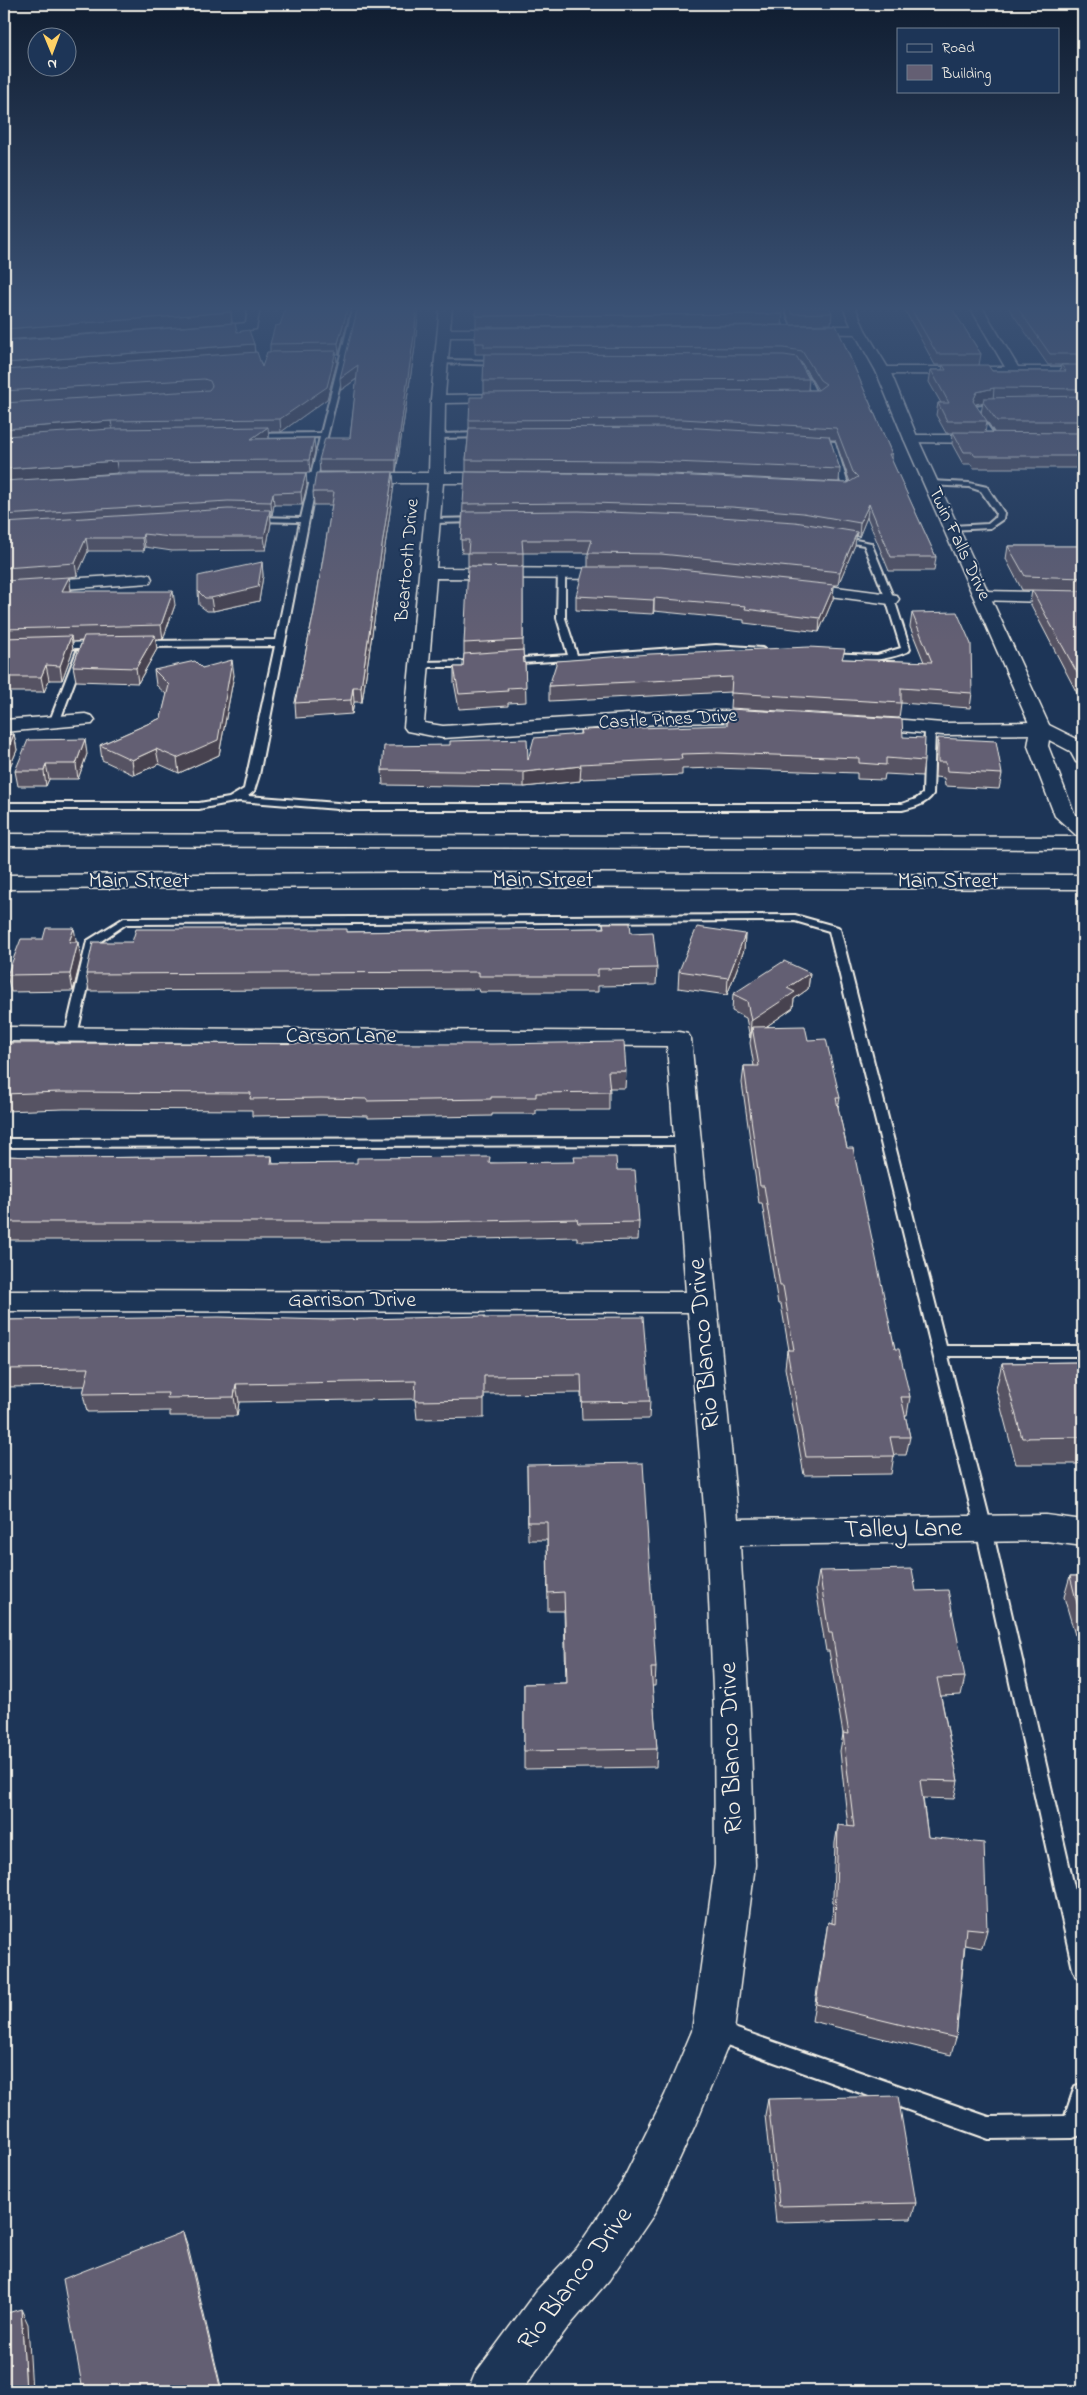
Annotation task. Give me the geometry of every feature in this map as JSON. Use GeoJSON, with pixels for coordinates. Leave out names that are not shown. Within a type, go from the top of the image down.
{"type":"FeatureCollection","features":[{"type":"Feature","properties":{"kind":"street","name":"Beartooth Drive"},"geometry":{"type":"LineString","coordinates":[[414,727],[418,665],[433,521],[437,419]]}},
{"type":"Feature","properties":{"kind":"street","name":"Twin Falls Drive"},"geometry":{"type":"LineString","coordinates":[[903,419],[1042,728],[1038,746],[1065,816],[1083,830]]}},
{"type":"Feature","properties":{"kind":"street"},"geometry":{"type":"LineString","coordinates":[[911,439],[1011,439]]}},
{"type":"Feature","properties":{"kind":"street"},"geometry":{"type":"LineString","coordinates":[[255,478],[520,478]]}},
{"type":"Feature","properties":{"kind":"street"},"geometry":{"type":"LineString","coordinates":[[828,488],[846,489]]}},
{"type":"Feature","properties":{"kind":"street"},"geometry":{"type":"LineString","coordinates":[[428,573],[561,572],[640,574]]}},
{"type":"Feature","properties":{"kind":"street"},"geometry":{"type":"LineString","coordinates":[[4,588],[144,579]]}},
{"type":"Feature","properties":{"kind":"street"},"geometry":{"type":"LineString","coordinates":[[782,585],[890,599]]}},
{"type":"Feature","properties":{"kind":"street"},"geometry":{"type":"LineString","coordinates":[[983,596],[1083,598]]}},
{"type":"Feature","properties":{"kind":"street","name":"Castle Pines Drive"},"geometry":{"type":"LineString","coordinates":[[414,727],[443,732],[673,718],[728,716],[784,718]]}},
{"type":"Feature","properties":{"kind":"street"},"geometry":{"type":"LineString","coordinates":[[4,726],[85,720]]}},
{"type":"Feature","properties":{"kind":"street"},"geometry":{"type":"LineString","coordinates":[[847,722],[930,729],[1042,728],[1078,748],[1083,758]]}},
{"type":"Feature","properties":{"kind":"street","name":"Main Street"},"geometry":{"type":"LineString","coordinates":[[4,840],[1083,843]]}},
{"type":"Feature","properties":{"kind":"street","name":"Main Street"},"geometry":{"type":"LineString","coordinates":[[4,882],[397,880],[1083,882]]}},
{"type":"Feature","properties":{"kind":"street","name":"Carson Lane"},"geometry":{"type":"LineString","coordinates":[[4,1034],[679,1039]]}},
{"type":"Feature","properties":{"kind":"street","name":"Rio Blanco Drive"},"geometry":{"type":"LineString","coordinates":[[492,2391],[554,2306],[593,2264],[638,2198],[680,2110],[713,2031],[735,1865],[732,1712],[723,1532],[679,1039]]}},
{"type":"Feature","properties":{"kind":"street","name":"Garrison Drive"},"geometry":{"type":"LineString","coordinates":[[4,1300],[701,1302]]}},
{"type":"Feature","properties":{"kind":"street","name":"Talley Lane"},"geometry":{"type":"LineString","coordinates":[[723,1532],[1046,1528],[1083,1533]]}},
{"type":"Feature","properties":{"kind":"lane"},"geometry":{"type":"LineString","coordinates":[[4,806],[199,806],[232,802],[249,791],[254,775],[281,643],[313,478],[327,419]]}},
{"type":"Feature","properties":{"kind":"lane"},"geometry":{"type":"LineString","coordinates":[[979,419],[992,439]]}},
{"type":"Feature","properties":{"kind":"lane"},"geometry":{"type":"LineString","coordinates":[[237,436],[324,435]]}},
{"type":"Feature","properties":{"kind":"lane"},"geometry":{"type":"LineString","coordinates":[[437,436],[496,435]]}},
{"type":"Feature","properties":{"kind":"lane"},"geometry":{"type":"LineString","coordinates":[[809,442],[832,444],[846,489]]}},
{"type":"Feature","properties":{"kind":"lane"},"geometry":{"type":"LineString","coordinates":[[931,483],[968,485],[984,489],[1000,513],[999,520],[990,526],[952,528]]}},
{"type":"Feature","properties":{"kind":"lane"},"geometry":{"type":"LineString","coordinates":[[248,518],[305,520]]}},
{"type":"Feature","properties":{"kind":"lane"},"geometry":{"type":"LineString","coordinates":[[433,521],[491,520]]}},
{"type":"Feature","properties":{"kind":"lane"},"geometry":{"type":"LineString","coordinates":[[811,655],[860,659],[891,657],[906,649],[890,599],[868,544],[829,537]]}},
{"type":"Feature","properties":{"kind":"lane"},"geometry":{"type":"LineString","coordinates":[[561,572],[561,618],[573,656]]}},
{"type":"Feature","properties":{"kind":"lane"},"geometry":{"type":"LineString","coordinates":[[125,644],[281,643]]}},
{"type":"Feature","properties":{"kind":"lane"},"geometry":{"type":"LineString","coordinates":[[45,646],[107,644]]}},
{"type":"Feature","properties":{"kind":"lane"},"geometry":{"type":"LineString","coordinates":[[54,723],[82,645]]}},
{"type":"Feature","properties":{"kind":"lane"},"geometry":{"type":"LineString","coordinates":[[418,665],[493,663],[573,656],[716,648],[772,652]]}},
{"type":"Feature","properties":{"kind":"lane"},"geometry":{"type":"LineString","coordinates":[[238,798],[292,804],[350,807],[902,807],[919,802],[928,794],[930,729]]}},
{"type":"Feature","properties":{"kind":"lane"},"geometry":{"type":"LineString","coordinates":[[71,1035],[92,941],[124,920],[795,918],[834,929],[984,1529],[1083,1968]]}},
{"type":"Feature","properties":{"kind":"lane"},"geometry":{"type":"LineString","coordinates":[[4,1143],[688,1142]]}},
{"type":"Feature","properties":{"kind":"lane"},"geometry":{"type":"LineString","coordinates":[[940,1351],[1083,1352]]}},
{"type":"Feature","properties":{"kind":"lane"},"geometry":{"type":"LineString","coordinates":[[713,2031],[989,2128],[1073,2127],[1083,2094]]}},
{"type":"Feature","properties":{"kind":"building"},"geometry":{"type":"Polygon","coordinates":[[[4,419],[280,419],[111,421],[4,429],[4,419]]]}},
{"type":"Feature","properties":{"kind":"building"},"geometry":{"type":"Polygon","coordinates":[[[352,419],[402,419],[396,460],[319,460],[325,438],[350,438],[352,419]]]}},
{"type":"Feature","properties":{"kind":"building"},"geometry":{"type":"Polygon","coordinates":[[[469,419],[877,419],[892,454],[889,454],[936,557],[891,557],[869,504],[860,523],[803,513],[732,507],[590,503],[463,504],[465,472],[649,474],[848,483],[858,477],[853,472],[836,428],[682,419],[469,419]]]}},
{"type":"Feature","properties":{"kind":"building"},"geometry":{"type":"Polygon","coordinates":[[[946,419],[985,419],[987,421],[947,421],[946,419]]]}},
{"type":"Feature","properties":{"kind":"building"},"geometry":{"type":"Polygon","coordinates":[[[995,419],[1083,419],[1083,421],[997,421],[995,419]]]}},
{"type":"Feature","properties":{"kind":"building"},"geometry":{"type":"Polygon","coordinates":[[[268,427],[251,439],[314,438],[309,460],[116,461],[4,469],[4,436],[111,429],[268,427]]]}},
{"type":"Feature","properties":{"kind":"building"},"geometry":{"type":"Polygon","coordinates":[[[682,427],[829,436],[840,469],[650,461],[466,460],[469,428],[682,427]]]}},
{"type":"Feature","properties":{"kind":"building"},"geometry":{"type":"Polygon","coordinates":[[[953,432],[1083,433],[1083,456],[975,456],[973,452],[964,452],[953,432]]]}},
{"type":"Feature","properties":{"kind":"building"},"geometry":{"type":"Polygon","coordinates":[[[393,472],[361,687],[353,687],[351,700],[295,703],[314,612],[334,492],[313,492],[316,473],[393,472]]]}},
{"type":"Feature","properties":{"kind":"building"},"geometry":{"type":"Polygon","coordinates":[[[306,473],[301,492],[273,493],[271,502],[228,501],[4,515],[4,481],[116,474],[306,473]]]}},
{"type":"Feature","properties":{"kind":"building"},"geometry":{"type":"Polygon","coordinates":[[[228,509],[270,510],[264,537],[171,537],[143,534],[142,538],[86,538],[75,563],[4,568],[4,523],[228,509]]]}},
{"type":"Feature","properties":{"kind":"building"},"geometry":{"type":"Polygon","coordinates":[[[579,511],[689,515],[795,522],[857,532],[840,572],[661,554],[588,553],[592,540],[522,540],[523,553],[468,553],[469,540],[461,540],[463,512],[579,511]]]}},
{"type":"Feature","properties":{"kind":"building"},"geometry":{"type":"Polygon","coordinates":[[[1008,546],[1083,546],[1083,578],[1025,576],[1008,546]]]}},
{"type":"Feature","properties":{"kind":"building"},"geometry":{"type":"Polygon","coordinates":[[[262,562],[258,587],[211,598],[205,598],[198,591],[198,576],[262,562]]]}},
{"type":"Feature","properties":{"kind":"building"},"geometry":{"type":"Polygon","coordinates":[[[468,566],[523,567],[523,640],[464,643],[468,566]]]}},
{"type":"Feature","properties":{"kind":"building"},"geometry":{"type":"Polygon","coordinates":[[[584,567],[660,567],[834,585],[820,618],[745,609],[746,606],[654,598],[654,600],[576,596],[584,567]]]}},
{"type":"Feature","properties":{"kind":"building"},"geometry":{"type":"Polygon","coordinates":[[[69,577],[62,591],[173,591],[161,625],[4,629],[4,581],[69,577]]]}},
{"type":"Feature","properties":{"kind":"building"},"geometry":{"type":"Polygon","coordinates":[[[1032,590],[1083,591],[1083,680],[1081,680],[1032,590]]]}},
{"type":"Feature","properties":{"kind":"building"},"geometry":{"type":"Polygon","coordinates":[[[957,612],[971,644],[972,693],[901,688],[901,703],[731,693],[732,677],[549,686],[557,661],[650,654],[809,647],[845,649],[842,659],[932,662],[912,613],[957,612]]]}},
{"type":"Feature","properties":{"kind":"building"},"geometry":{"type":"Polygon","coordinates":[[[155,635],[136,668],[73,666],[84,636],[155,635]]]}},
{"type":"Feature","properties":{"kind":"building"},"geometry":{"type":"Polygon","coordinates":[[[71,636],[60,666],[46,665],[41,677],[4,677],[4,638],[71,636]]]}},
{"type":"Feature","properties":{"kind":"building"},"geometry":{"type":"Polygon","coordinates":[[[523,650],[526,687],[507,688],[508,691],[459,694],[454,667],[463,667],[464,654],[523,650]]]}},
{"type":"Feature","properties":{"kind":"building"},"geometry":{"type":"Polygon","coordinates":[[[232,660],[218,740],[177,758],[156,749],[132,760],[100,745],[161,718],[169,685],[154,670],[195,661],[202,668],[232,660]]]}},
{"type":"Feature","properties":{"kind":"building"},"geometry":{"type":"Polygon","coordinates":[[[729,709],[902,719],[903,737],[925,738],[924,761],[886,758],[886,765],[859,763],[859,758],[717,753],[681,754],[682,759],[580,764],[581,766],[524,772],[382,770],[384,746],[450,745],[450,741],[527,739],[528,760],[534,738],[581,734],[580,730],[727,725],[729,709]]]}},
{"type":"Feature","properties":{"kind":"building"},"geometry":{"type":"Polygon","coordinates":[[[14,734],[4,758],[4,735],[14,734]]]}},
{"type":"Feature","properties":{"kind":"building"},"geometry":{"type":"Polygon","coordinates":[[[938,738],[996,741],[1002,774],[947,771],[946,762],[938,762],[938,738]]]}},
{"type":"Feature","properties":{"kind":"building"},"geometry":{"type":"Polygon","coordinates":[[[85,739],[76,764],[46,764],[44,771],[15,771],[28,740],[85,739]]]}},
{"type":"Feature","properties":{"kind":"building"},"geometry":{"type":"Polygon","coordinates":[[[603,923],[630,923],[631,933],[653,932],[657,968],[598,969],[598,976],[479,976],[479,972],[86,974],[93,942],[132,942],[136,929],[347,929],[347,932],[604,928],[603,923]]]}},
{"type":"Feature","properties":{"kind":"building"},"geometry":{"type":"Polygon","coordinates":[[[697,927],[745,934],[728,978],[679,971],[697,927]]]}},
{"type":"Feature","properties":{"kind":"building"},"geometry":{"type":"Polygon","coordinates":[[[46,928],[74,928],[69,942],[78,942],[70,974],[7,975],[21,939],[43,939],[46,928]]]}},
{"type":"Feature","properties":{"kind":"building"},"geometry":{"type":"Polygon","coordinates":[[[784,961],[810,973],[787,988],[795,992],[751,1021],[747,1001],[733,994],[784,961]]]}},
{"type":"Feature","properties":{"kind":"building"},"geometry":{"type":"Polygon","coordinates":[[[805,1026],[808,1040],[826,1039],[840,1098],[836,1098],[847,1148],[853,1148],[895,1349],[899,1349],[910,1397],[901,1397],[910,1437],[890,1437],[894,1456],[806,1457],[787,1350],[794,1350],[783,1286],[780,1286],[764,1186],[760,1186],[744,1066],[759,1066],[752,1027],[805,1026]]]}},
{"type":"Feature","properties":{"kind":"building"},"geometry":{"type":"Polygon","coordinates":[[[624,1042],[626,1071],[608,1071],[610,1092],[536,1093],[536,1097],[491,1097],[491,1099],[367,1101],[367,1099],[321,1098],[250,1099],[251,1093],[60,1092],[4,1094],[4,1043],[492,1044],[624,1042]]]}},
{"type":"Feature","properties":{"kind":"building"},"geometry":{"type":"Polygon","coordinates":[[[4,1156],[61,1158],[272,1156],[271,1164],[357,1163],[357,1158],[490,1157],[489,1163],[575,1162],[574,1157],[616,1157],[617,1170],[635,1170],[639,1222],[578,1223],[577,1219],[428,1222],[4,1222],[4,1156]]]}},
{"type":"Feature","properties":{"kind":"building"},"geometry":{"type":"Polygon","coordinates":[[[484,1316],[484,1318],[643,1317],[650,1401],[582,1402],[581,1375],[484,1376],[484,1400],[415,1401],[416,1381],[236,1384],[234,1397],[167,1398],[168,1393],[83,1394],[89,1368],[4,1369],[4,1320],[219,1317],[327,1320],[484,1316]]]}},
{"type":"Feature","properties":{"kind":"building"},"geometry":{"type":"Polygon","coordinates":[[[1083,1362],[1083,1437],[1022,1438],[1002,1363],[1083,1362]]]}},
{"type":"Feature","properties":{"kind":"building"},"geometry":{"type":"Polygon","coordinates":[[[643,1463],[656,1668],[651,1668],[657,1749],[524,1751],[524,1684],[567,1683],[564,1592],[548,1593],[547,1522],[528,1522],[527,1465],[643,1463]]]}},
{"type":"Feature","properties":{"kind":"building"},"geometry":{"type":"Polygon","coordinates":[[[912,1569],[916,1591],[948,1590],[965,1677],[937,1678],[958,1781],[920,1780],[928,1837],[984,1843],[987,1930],[966,1928],[956,2038],[816,2004],[828,1922],[835,1924],[838,1825],[854,1827],[843,1733],[849,1734],[832,1633],[829,1633],[819,1571],[912,1569]]]}},
{"type":"Feature","properties":{"kind":"building"},"geometry":{"type":"Polygon","coordinates":[[[1070,1576],[1083,1576],[1083,1615],[1080,1615],[1070,1576]]]}},
{"type":"Feature","properties":{"kind":"building"},"geometry":{"type":"Polygon","coordinates":[[[898,2096],[916,2203],[779,2206],[768,2099],[898,2096]]]}},
{"type":"Feature","properties":{"kind":"building"},"geometry":{"type":"Polygon","coordinates":[[[183,2232],[220,2386],[206,2391],[83,2391],[63,2279],[183,2232]]]}},
{"type":"Feature","properties":{"kind":"building"},"geometry":{"type":"Polygon","coordinates":[[[21,2309],[26,2391],[4,2391],[4,2314],[21,2309]]]}}]}
